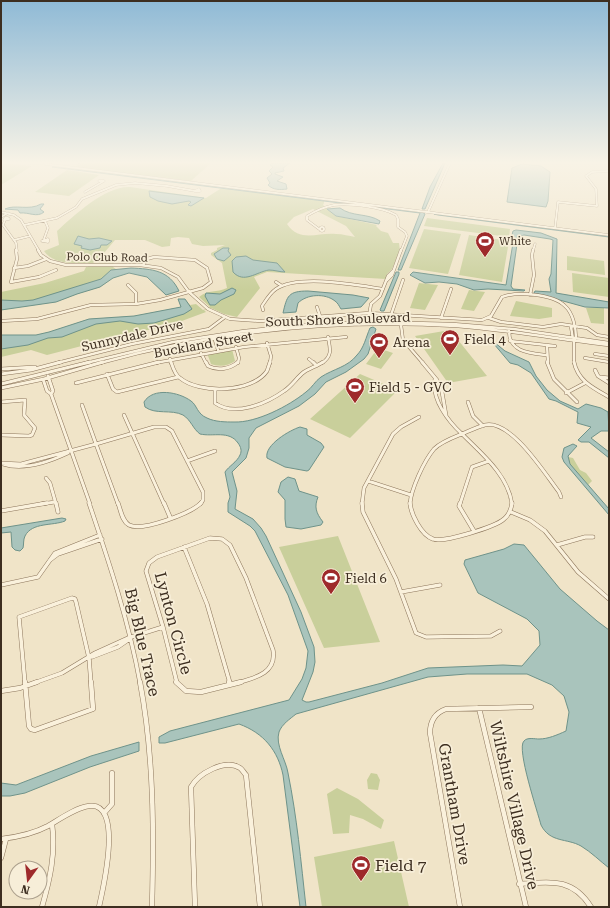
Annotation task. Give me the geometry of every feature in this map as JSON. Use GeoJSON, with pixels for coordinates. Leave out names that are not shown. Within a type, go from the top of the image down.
{"type":"FeatureCollection","features":[{"type":"Feature","properties":{"kind":"street"},"geometry":{"type":"LineString","coordinates":[[25,226],[64,215],[77,205]]}},
{"type":"Feature","properties":{"kind":"street"},"geometry":{"type":"LineString","coordinates":[[377,205],[609,235]]}},
{"type":"Feature","properties":{"kind":"street"},"geometry":{"type":"LineString","coordinates":[[428,212],[431,205]]}},
{"type":"Feature","properties":{"kind":"street"},"geometry":{"type":"LineString","coordinates":[[555,228],[558,205]]}},
{"type":"Feature","properties":{"kind":"street"},"geometry":{"type":"LineString","coordinates":[[319,229],[309,223],[307,216],[325,207],[333,206],[389,212],[397,216],[398,226],[406,233],[395,269],[387,280],[380,297],[372,304],[369,313],[373,322]]}},
{"type":"Feature","properties":{"kind":"street"},"geometry":{"type":"LineString","coordinates":[[1,212],[8,213],[19,218],[42,256],[46,259],[28,266],[14,268]]}},
{"type":"Feature","properties":{"kind":"street"},"geometry":{"type":"LineString","coordinates":[[1,217],[8,213]]}},
{"type":"Feature","properties":{"kind":"street"},"geometry":{"type":"LineString","coordinates":[[5,220],[3,225],[16,243],[17,259],[11,281],[13,283],[44,276],[56,270]]}},
{"type":"Feature","properties":{"kind":"street"},"geometry":{"type":"LineString","coordinates":[[44,240],[48,228],[45,221]]}},
{"type":"Feature","properties":{"kind":"street"},"geometry":{"type":"LineString","coordinates":[[14,240],[30,236]]}},
{"type":"Feature","properties":{"kind":"street"},"geometry":{"type":"LineString","coordinates":[[530,296],[534,275],[532,254],[535,244]]}},
{"type":"Feature","properties":{"kind":"street"},"geometry":{"type":"LineString","coordinates":[[1,321],[37,319],[91,305],[136,304],[166,299],[205,288],[211,282],[208,268],[200,262],[191,259],[155,257],[147,259],[143,265]]}},
{"type":"Feature","properties":{"kind":"street","name":"Polo Club Road"},"geometry":{"type":"LineString","coordinates":[[46,259],[53,263],[66,265],[143,265],[161,268],[180,278],[189,292],[208,310],[225,317],[254,321],[369,313],[391,316],[478,320],[489,318],[501,322],[543,327],[561,324],[587,328],[598,335],[609,337]]}},
{"type":"Feature","properties":{"kind":"street"},"geometry":{"type":"LineString","coordinates":[[391,316],[403,280]]}},
{"type":"Feature","properties":{"kind":"street"},"geometry":{"type":"LineString","coordinates":[[276,282],[282,286]]}},
{"type":"Feature","properties":{"kind":"street"},"geometry":{"type":"LineString","coordinates":[[263,310],[262,306],[273,292],[282,286],[304,282],[369,287],[383,290]]}},
{"type":"Feature","properties":{"kind":"street"},"geometry":{"type":"LineString","coordinates":[[128,285],[136,293],[136,304]]}},
{"type":"Feature","properties":{"kind":"street"},"geometry":{"type":"LineString","coordinates":[[441,318],[441,314],[451,289]]}},
{"type":"Feature","properties":{"kind":"street"},"geometry":{"type":"LineString","coordinates":[[489,318],[504,296],[514,294],[550,298],[562,303],[567,308],[576,329],[574,339],[574,367],[578,376],[585,383],[609,397]]}},
{"type":"Feature","properties":{"kind":"street"},"geometry":{"type":"LineString","coordinates":[[317,307],[320,316]]}},
{"type":"Feature","properties":{"kind":"street","name":"Sunnydale Drive"},"geometry":{"type":"LineString","coordinates":[[1,374],[40,367],[132,344],[209,329],[225,317]]}},
{"type":"Feature","properties":{"kind":"street"},"geometry":{"type":"LineString","coordinates":[[393,322],[400,325],[408,322]]}},
{"type":"Feature","properties":{"kind":"street","name":"South Shore Boulevard"},"geometry":{"type":"LineString","coordinates":[[1,384],[47,374],[135,351],[289,326],[408,322],[488,326],[609,344]]}},
{"type":"Feature","properties":{"kind":"street","name":"South Shore Boulevard"},"geometry":{"type":"LineString","coordinates":[[1,388],[49,378],[137,354],[214,337],[303,328],[372,324],[456,327],[509,331],[574,339]]}},
{"type":"Feature","properties":{"kind":"street"},"geometry":{"type":"LineString","coordinates":[[400,325],[398,329],[402,333],[403,340],[435,378],[442,391],[446,417]]}},
{"type":"Feature","properties":{"kind":"street"},"geometry":{"type":"LineString","coordinates":[[509,331],[510,340],[514,345],[527,352],[546,355]]}},
{"type":"Feature","properties":{"kind":"street","name":"Buckland Street"},"geometry":{"type":"LineString","coordinates":[[76,383],[170,359],[218,350],[267,343],[346,336]]}},
{"type":"Feature","properties":{"kind":"street"},"geometry":{"type":"LineString","coordinates":[[214,337],[218,350]]}},
{"type":"Feature","properties":{"kind":"street"},"geometry":{"type":"LineString","coordinates":[[215,389],[214,400],[220,407],[229,410],[249,406],[280,394],[304,372],[326,360],[330,355],[328,337]]}},
{"type":"Feature","properties":{"kind":"street"},"geometry":{"type":"LineString","coordinates":[[510,340],[555,346]]}},
{"type":"Feature","properties":{"kind":"street"},"geometry":{"type":"LineString","coordinates":[[170,359],[178,377],[185,383],[194,387],[215,389],[247,384],[264,373],[271,361],[267,343]]}},
{"type":"Feature","properties":{"kind":"street"},"geometry":{"type":"LineString","coordinates":[[547,345],[546,364],[549,373],[557,384],[577,402]]}},
{"type":"Feature","properties":{"kind":"street"},"geometry":{"type":"LineString","coordinates":[[201,353],[208,366],[214,369],[220,369],[238,363],[240,358],[236,347]]}},
{"type":"Feature","properties":{"kind":"street"},"geometry":{"type":"LineString","coordinates":[[594,350],[595,360]]}},
{"type":"Feature","properties":{"kind":"street"},"geometry":{"type":"LineString","coordinates":[[595,354],[609,356]]}},
{"type":"Feature","properties":{"kind":"street"},"geometry":{"type":"LineString","coordinates":[[585,358],[609,362]]}},
{"type":"Feature","properties":{"kind":"street"},"geometry":{"type":"LineString","coordinates":[[309,359],[316,365]]}},
{"type":"Feature","properties":{"kind":"street","name":"Sunnydale Drive"},"geometry":{"type":"LineString","coordinates":[[1,369],[40,367]]}},
{"type":"Feature","properties":{"kind":"street"},"geometry":{"type":"LineString","coordinates":[[595,370],[598,376],[609,383]]}},
{"type":"Feature","properties":{"kind":"street","name":"Big Blue Trace"},"geometry":{"type":"LineString","coordinates":[[47,374],[53,391],[51,394]]}},
{"type":"Feature","properties":{"kind":"street"},"geometry":{"type":"LineString","coordinates":[[107,374],[113,389],[117,392],[178,377]]}},
{"type":"Feature","properties":{"kind":"street","name":"Big Blue Trace"},"geometry":{"type":"LineString","coordinates":[[41,375],[47,391],[51,394],[72,451],[119,592],[131,638],[145,713],[150,767],[153,818],[152,907]]}},
{"type":"Feature","properties":{"kind":"street"},"geometry":{"type":"LineString","coordinates":[[598,376],[609,378]]}},
{"type":"Feature","properties":{"kind":"street"},"geometry":{"type":"LineString","coordinates":[[435,378],[439,404]]}},
{"type":"Feature","properties":{"kind":"street"},"geometry":{"type":"LineString","coordinates":[[435,378],[434,387],[439,404],[446,417],[461,435],[479,450],[489,461],[510,491],[513,503],[511,512],[498,524],[439,540],[430,538],[425,534],[411,511],[409,503],[411,495],[432,451],[440,444],[461,435],[483,426],[492,425],[499,427],[513,437],[554,486],[561,497]]}},
{"type":"Feature","properties":{"kind":"street"},"geometry":{"type":"LineString","coordinates":[[566,392],[585,383]]}},
{"type":"Feature","properties":{"kind":"street"},"geometry":{"type":"LineString","coordinates":[[1,402],[25,400],[24,415],[35,428],[32,435],[28,437],[9,434],[1,435]]}},
{"type":"Feature","properties":{"kind":"street"},"geometry":{"type":"LineString","coordinates":[[468,402],[473,416],[483,426]]}},
{"type":"Feature","properties":{"kind":"street"},"geometry":{"type":"LineString","coordinates":[[1,463],[7,466],[27,466],[62,456],[72,451],[96,444],[156,426],[167,428],[172,432],[203,492],[203,498],[196,507],[142,527],[135,527],[128,524],[124,520],[96,444],[82,405]]}},
{"type":"Feature","properties":{"kind":"street"},"geometry":{"type":"LineString","coordinates":[[124,415],[170,517]]}},
{"type":"Feature","properties":{"kind":"street"},"geometry":{"type":"LineString","coordinates":[[419,417],[396,431],[368,481],[362,497],[363,512],[394,575],[413,628],[420,636],[491,636],[500,631]]}},
{"type":"Feature","properties":{"kind":"street"},"geometry":{"type":"LineString","coordinates":[[187,461],[215,451]]}},
{"type":"Feature","properties":{"kind":"street"},"geometry":{"type":"LineString","coordinates":[[474,531],[460,509],[459,502],[472,467],[489,461]]}},
{"type":"Feature","properties":{"kind":"street"},"geometry":{"type":"LineString","coordinates":[[46,478],[50,483],[58,512]]}},
{"type":"Feature","properties":{"kind":"street"},"geometry":{"type":"LineString","coordinates":[[368,481],[411,495]]}},
{"type":"Feature","properties":{"kind":"street"},"geometry":{"type":"LineString","coordinates":[[1,511],[55,502]]}},
{"type":"Feature","properties":{"kind":"street"},"geometry":{"type":"LineString","coordinates":[[511,512],[530,520],[541,527],[578,572],[609,599]]}},
{"type":"Feature","properties":{"kind":"street"},"geometry":{"type":"LineString","coordinates":[[1,584],[38,577],[49,561],[58,554],[101,537]]}},
{"type":"Feature","properties":{"kind":"street","name":"Lynton Circle"},"geometry":{"type":"LineString","coordinates":[[213,537],[222,539],[229,544],[246,578],[273,650],[273,663],[266,672],[259,676],[197,692],[189,692],[181,688],[175,679],[163,627],[146,575],[149,563],[157,556],[213,537]]}},
{"type":"Feature","properties":{"kind":"street"},"geometry":{"type":"LineString","coordinates":[[557,545],[585,537],[593,537]]}},
{"type":"Feature","properties":{"kind":"street"},"geometry":{"type":"LineString","coordinates":[[184,547],[207,604],[230,684]]}},
{"type":"Feature","properties":{"kind":"street"},"geometry":{"type":"LineString","coordinates":[[401,592],[440,585]]}},
{"type":"Feature","properties":{"kind":"street"},"geometry":{"type":"LineString","coordinates":[[70,599],[75,599],[89,658],[93,709],[35,730],[31,729],[29,726],[26,686],[19,617],[35,613],[49,606],[70,599]]}},
{"type":"Feature","properties":{"kind":"street"},"geometry":{"type":"LineString","coordinates":[[1,691],[14,690],[62,674],[89,658],[108,652],[126,643],[131,638],[163,627]]}},
{"type":"Feature","properties":{"kind":"street"},"geometry":{"type":"LineString","coordinates":[[479,708],[531,706]]}},
{"type":"Feature","properties":{"kind":"street","name":"Grantham Drive"},"geometry":{"type":"LineString","coordinates":[[460,907],[430,726],[433,718],[443,710],[479,708]]}},
{"type":"Feature","properties":{"kind":"street","name":"Wiltshire Village Drive"},"geometry":{"type":"LineString","coordinates":[[479,708],[519,884],[526,907]]}},
{"type":"Feature","properties":{"kind":"street"},"geometry":{"type":"LineString","coordinates":[[195,907],[191,787],[196,778],[202,773],[230,765],[240,768],[245,772],[247,778],[254,829],[260,907]]}},
{"type":"Feature","properties":{"kind":"street"},"geometry":{"type":"LineString","coordinates":[[106,812],[112,804],[112,773]]}},
{"type":"Feature","properties":{"kind":"street"},"geometry":{"type":"LineString","coordinates":[[1,858],[3,839],[26,835],[88,806],[98,806],[106,812],[108,823],[108,850],[104,886],[99,907]]}},
{"type":"Feature","properties":{"kind":"street"},"geometry":{"type":"LineString","coordinates":[[42,907],[54,858],[55,842],[52,824]]}},
{"type":"Feature","properties":{"kind":"street"},"geometry":{"type":"LineString","coordinates":[[519,884],[560,882],[568,884],[582,893],[591,907]]}},
{"type":"Feature","properties":{"kind":"green space"},"geometry":{"type":"Polygon","coordinates":[[[88,205],[323,205],[336,216],[377,225],[376,226],[381,231],[388,233],[393,243],[399,243],[400,251],[392,269],[387,274],[386,279],[267,272],[254,277],[260,288],[237,317],[224,314],[211,308],[204,310],[206,312],[171,325],[120,336],[47,355],[31,350],[1,357],[1,335],[36,335],[89,319],[134,316],[181,307],[178,299],[185,299],[190,305],[196,304],[203,310],[210,307],[199,297],[209,292],[227,288],[222,263],[211,255],[211,253],[217,250],[217,248],[225,245],[203,246],[192,244],[189,238],[178,237],[171,238],[170,246],[162,247],[145,240],[115,240],[93,263],[114,262],[113,267],[123,274],[113,278],[100,287],[56,302],[1,310],[1,292],[45,283],[84,271],[86,267],[88,267],[89,263],[70,263],[58,261],[48,256],[44,251],[59,245],[57,231],[88,205]],[[313,209],[294,217],[287,224],[292,230],[303,235],[339,234],[355,237],[346,226],[313,209]]]}},
{"type":"Feature","properties":{"kind":"green space"},"geometry":{"type":"Polygon","coordinates":[[[427,218],[510,229],[509,237],[424,226],[427,218]]]}},
{"type":"Feature","properties":{"kind":"green space"},"geometry":{"type":"Polygon","coordinates":[[[424,229],[461,234],[448,274],[409,268],[424,229]]]}},
{"type":"Feature","properties":{"kind":"green space","name":"White"},"geometry":{"type":"Polygon","coordinates":[[[469,235],[509,241],[502,282],[459,275],[469,235]]]}},
{"type":"Feature","properties":{"kind":"green space"},"geometry":{"type":"Polygon","coordinates":[[[567,256],[604,261],[605,275],[567,270],[567,256]]]}},
{"type":"Feature","properties":{"kind":"green space"},"geometry":{"type":"Polygon","coordinates":[[[572,273],[609,278],[609,297],[573,292],[572,273]]]}},
{"type":"Feature","properties":{"kind":"green space"},"geometry":{"type":"Polygon","coordinates":[[[419,283],[438,285],[425,310],[410,308],[419,283]]]}},
{"type":"Feature","properties":{"kind":"green space"},"geometry":{"type":"Polygon","coordinates":[[[469,290],[485,292],[474,311],[461,309],[469,290]]]}},
{"type":"Feature","properties":{"kind":"green space"},"geometry":{"type":"Polygon","coordinates":[[[516,301],[552,308],[552,317],[539,319],[510,316],[516,301]]]}},
{"type":"Feature","properties":{"kind":"green space"},"geometry":{"type":"Polygon","coordinates":[[[586,308],[604,308],[604,324],[591,323],[586,308]]]}},
{"type":"Feature","properties":{"kind":"green space","name":"Field 4"},"geometry":{"type":"Polygon","coordinates":[[[450,330],[487,376],[448,383],[415,336],[450,330]]]}},
{"type":"Feature","properties":{"kind":"green space","name":"Arena"},"geometry":{"type":"Polygon","coordinates":[[[378,348],[393,353],[381,369],[366,364],[378,348]]]}},
{"type":"Feature","properties":{"kind":"green space"},"geometry":{"type":"Polygon","coordinates":[[[232,349],[235,361],[224,366],[211,364],[207,353],[232,349]]]}},
{"type":"Feature","properties":{"kind":"green space","name":"Field 5 - GVC"},"geometry":{"type":"Polygon","coordinates":[[[360,374],[398,390],[350,438],[310,419],[360,374]]]}},
{"type":"Feature","properties":{"kind":"green space"},"geometry":{"type":"Polygon","coordinates":[[[568,457],[573,458],[580,470],[586,473],[592,481],[588,485],[570,465],[568,457]]]}},
{"type":"Feature","properties":{"kind":"green space","name":"Field 6"},"geometry":{"type":"Polygon","coordinates":[[[338,536],[380,642],[324,648],[279,547],[338,536]]]}},
{"type":"Feature","properties":{"kind":"green space"},"geometry":{"type":"Polygon","coordinates":[[[371,773],[377,774],[380,780],[378,790],[368,789],[367,780],[371,773]]]}},
{"type":"Feature","properties":{"kind":"green space"},"geometry":{"type":"Polygon","coordinates":[[[337,788],[358,799],[384,820],[381,829],[363,819],[350,815],[349,833],[333,834],[327,794],[337,788]]]}},
{"type":"Feature","properties":{"kind":"green space","name":"Field 7"},"geometry":{"type":"Polygon","coordinates":[[[394,841],[409,907],[322,907],[314,857],[394,841]]]}},
{"type":"Feature","properties":{"kind":"water"},"geometry":{"type":"Polygon","coordinates":[[[43,205],[40,209],[44,212],[36,215],[20,213],[18,210],[5,209],[13,207],[43,205]]]}},
{"type":"Feature","properties":{"kind":"water"},"geometry":{"type":"Polygon","coordinates":[[[359,205],[422,212],[425,214],[401,270],[398,270],[420,213],[359,205]]]}},
{"type":"Feature","properties":{"kind":"water"},"geometry":{"type":"Polygon","coordinates":[[[423,205],[427,205],[425,209],[422,209],[423,205]]]}},
{"type":"Feature","properties":{"kind":"water"},"geometry":{"type":"Polygon","coordinates":[[[533,205],[547,205],[546,207],[533,205]]]}},
{"type":"Feature","properties":{"kind":"water"},"geometry":{"type":"Polygon","coordinates":[[[340,208],[350,213],[370,217],[380,221],[379,224],[336,216],[327,209],[340,208]]]}},
{"type":"Feature","properties":{"kind":"water"},"geometry":{"type":"Polygon","coordinates":[[[434,214],[609,236],[609,237],[438,215],[434,214]]]}},
{"type":"Feature","properties":{"kind":"water"},"geometry":{"type":"Polygon","coordinates":[[[516,230],[541,233],[557,239],[556,293],[609,302],[609,308],[585,307],[534,293],[535,291],[551,292],[549,279],[551,274],[553,240],[550,239],[524,235],[518,237],[511,286],[513,289],[525,290],[524,291],[488,289],[474,290],[457,284],[439,282],[425,283],[410,275],[413,272],[506,285],[513,243],[512,235],[513,231],[516,230]]]}},
{"type":"Feature","properties":{"kind":"water"},"geometry":{"type":"Polygon","coordinates":[[[78,236],[89,239],[99,238],[112,241],[107,245],[101,245],[100,248],[90,250],[81,248],[82,246],[74,244],[78,236]]]}},
{"type":"Feature","properties":{"kind":"water"},"geometry":{"type":"Polygon","coordinates":[[[223,248],[229,248],[228,251],[231,255],[224,261],[217,259],[214,254],[223,248]]]}},
{"type":"Feature","properties":{"kind":"water"},"geometry":{"type":"Polygon","coordinates":[[[246,256],[253,260],[277,263],[285,272],[269,270],[246,277],[241,277],[233,272],[232,261],[236,257],[246,256]]]}},
{"type":"Feature","properties":{"kind":"water"},"geometry":{"type":"Polygon","coordinates":[[[131,268],[159,272],[170,279],[179,291],[166,295],[147,277],[129,273],[113,278],[100,287],[56,302],[1,310],[1,300],[33,300],[101,279],[111,270],[131,268]]]}},
{"type":"Feature","properties":{"kind":"water"},"geometry":{"type":"Polygon","coordinates":[[[396,272],[399,272],[399,274],[384,311],[381,311],[380,310],[396,272]]]}},
{"type":"Feature","properties":{"kind":"water"},"geometry":{"type":"Polygon","coordinates":[[[232,288],[236,290],[234,294],[221,300],[215,305],[210,305],[205,296],[206,293],[220,294],[232,288]]]}},
{"type":"Feature","properties":{"kind":"water"},"geometry":{"type":"Polygon","coordinates":[[[308,291],[369,298],[361,307],[341,309],[331,298],[311,296],[298,303],[296,312],[283,313],[287,299],[292,293],[308,291]]]}},
{"type":"Feature","properties":{"kind":"water"},"geometry":{"type":"Polygon","coordinates":[[[178,299],[185,299],[192,309],[184,314],[154,323],[138,324],[120,321],[96,324],[62,337],[48,338],[28,345],[1,349],[1,335],[36,335],[89,319],[134,316],[181,307],[178,299]]]}},
{"type":"Feature","properties":{"kind":"water"},"geometry":{"type":"Polygon","coordinates":[[[373,327],[376,329],[368,354],[364,359],[346,372],[326,382],[315,394],[299,406],[256,428],[249,438],[249,448],[246,458],[232,472],[237,491],[235,509],[253,519],[266,536],[301,612],[314,647],[315,662],[313,672],[302,700],[309,702],[382,683],[428,668],[503,665],[522,666],[540,645],[539,631],[527,619],[478,593],[464,564],[465,560],[504,549],[514,544],[524,545],[560,589],[609,630],[609,868],[581,846],[549,835],[541,825],[525,767],[522,746],[524,741],[527,739],[546,738],[566,731],[569,712],[564,696],[552,685],[527,674],[467,674],[428,677],[296,714],[284,724],[279,732],[278,742],[287,768],[294,806],[306,907],[300,907],[281,766],[278,758],[263,738],[256,732],[239,724],[165,743],[159,743],[159,737],[170,731],[289,700],[302,679],[306,668],[308,651],[288,595],[255,531],[250,526],[228,512],[230,497],[225,472],[240,455],[241,450],[239,444],[234,439],[225,435],[200,434],[183,415],[174,412],[154,411],[145,407],[144,402],[153,394],[166,392],[186,398],[193,403],[201,414],[213,420],[224,422],[243,422],[262,417],[291,403],[308,390],[321,377],[345,365],[353,359],[363,346],[370,328],[373,327]]]}},
{"type":"Feature","properties":{"kind":"water"},"geometry":{"type":"Polygon","coordinates":[[[494,342],[505,351],[529,362],[536,376],[547,390],[560,401],[578,409],[586,404],[601,408],[608,412],[609,431],[601,431],[591,438],[609,452],[609,458],[589,442],[581,442],[578,440],[591,427],[577,423],[578,412],[549,399],[531,373],[518,365],[510,363],[494,344],[494,342]]]}},
{"type":"Feature","properties":{"kind":"water"},"geometry":{"type":"Polygon","coordinates":[[[300,427],[307,429],[307,435],[321,443],[324,447],[309,470],[307,471],[285,467],[267,458],[269,448],[273,443],[290,431],[300,427]]]}},
{"type":"Feature","properties":{"kind":"water"},"geometry":{"type":"Polygon","coordinates":[[[573,444],[577,446],[568,456],[570,464],[609,509],[609,515],[564,462],[562,457],[564,448],[573,444]]]}},
{"type":"Feature","properties":{"kind":"water"},"geometry":{"type":"Polygon","coordinates":[[[288,477],[295,479],[299,491],[318,497],[316,507],[317,513],[323,522],[321,525],[301,529],[286,527],[285,500],[278,492],[281,482],[288,477]]]}},
{"type":"Feature","properties":{"kind":"water"},"geometry":{"type":"Polygon","coordinates":[[[62,518],[66,519],[65,521],[33,528],[24,538],[23,548],[20,551],[15,550],[12,547],[11,532],[1,533],[1,528],[62,518]]]}},
{"type":"Feature","properties":{"kind":"water"},"geometry":{"type":"Polygon","coordinates":[[[139,742],[139,751],[90,767],[25,793],[1,796],[1,783],[16,785],[91,756],[139,742]]]}},
{"type":"Feature","properties":{"kind":"place","name":"White"},"geometry":{"type":"Point","coordinates":[485,258]}},
{"type":"Feature","properties":{"kind":"place","name":"Field 4"},"geometry":{"type":"Point","coordinates":[450,356]}},
{"type":"Feature","properties":{"kind":"place","name":"Arena"},"geometry":{"type":"Point","coordinates":[379,359]}},
{"type":"Feature","properties":{"kind":"place","name":"Field 5 - GVC"},"geometry":{"type":"Point","coordinates":[355,404]}},
{"type":"Feature","properties":{"kind":"place","name":"Field 6"},"geometry":{"type":"Point","coordinates":[331,595]}},
{"type":"Feature","properties":{"kind":"place","name":"Field 7"},"geometry":{"type":"Point","coordinates":[361,882]}}]}
